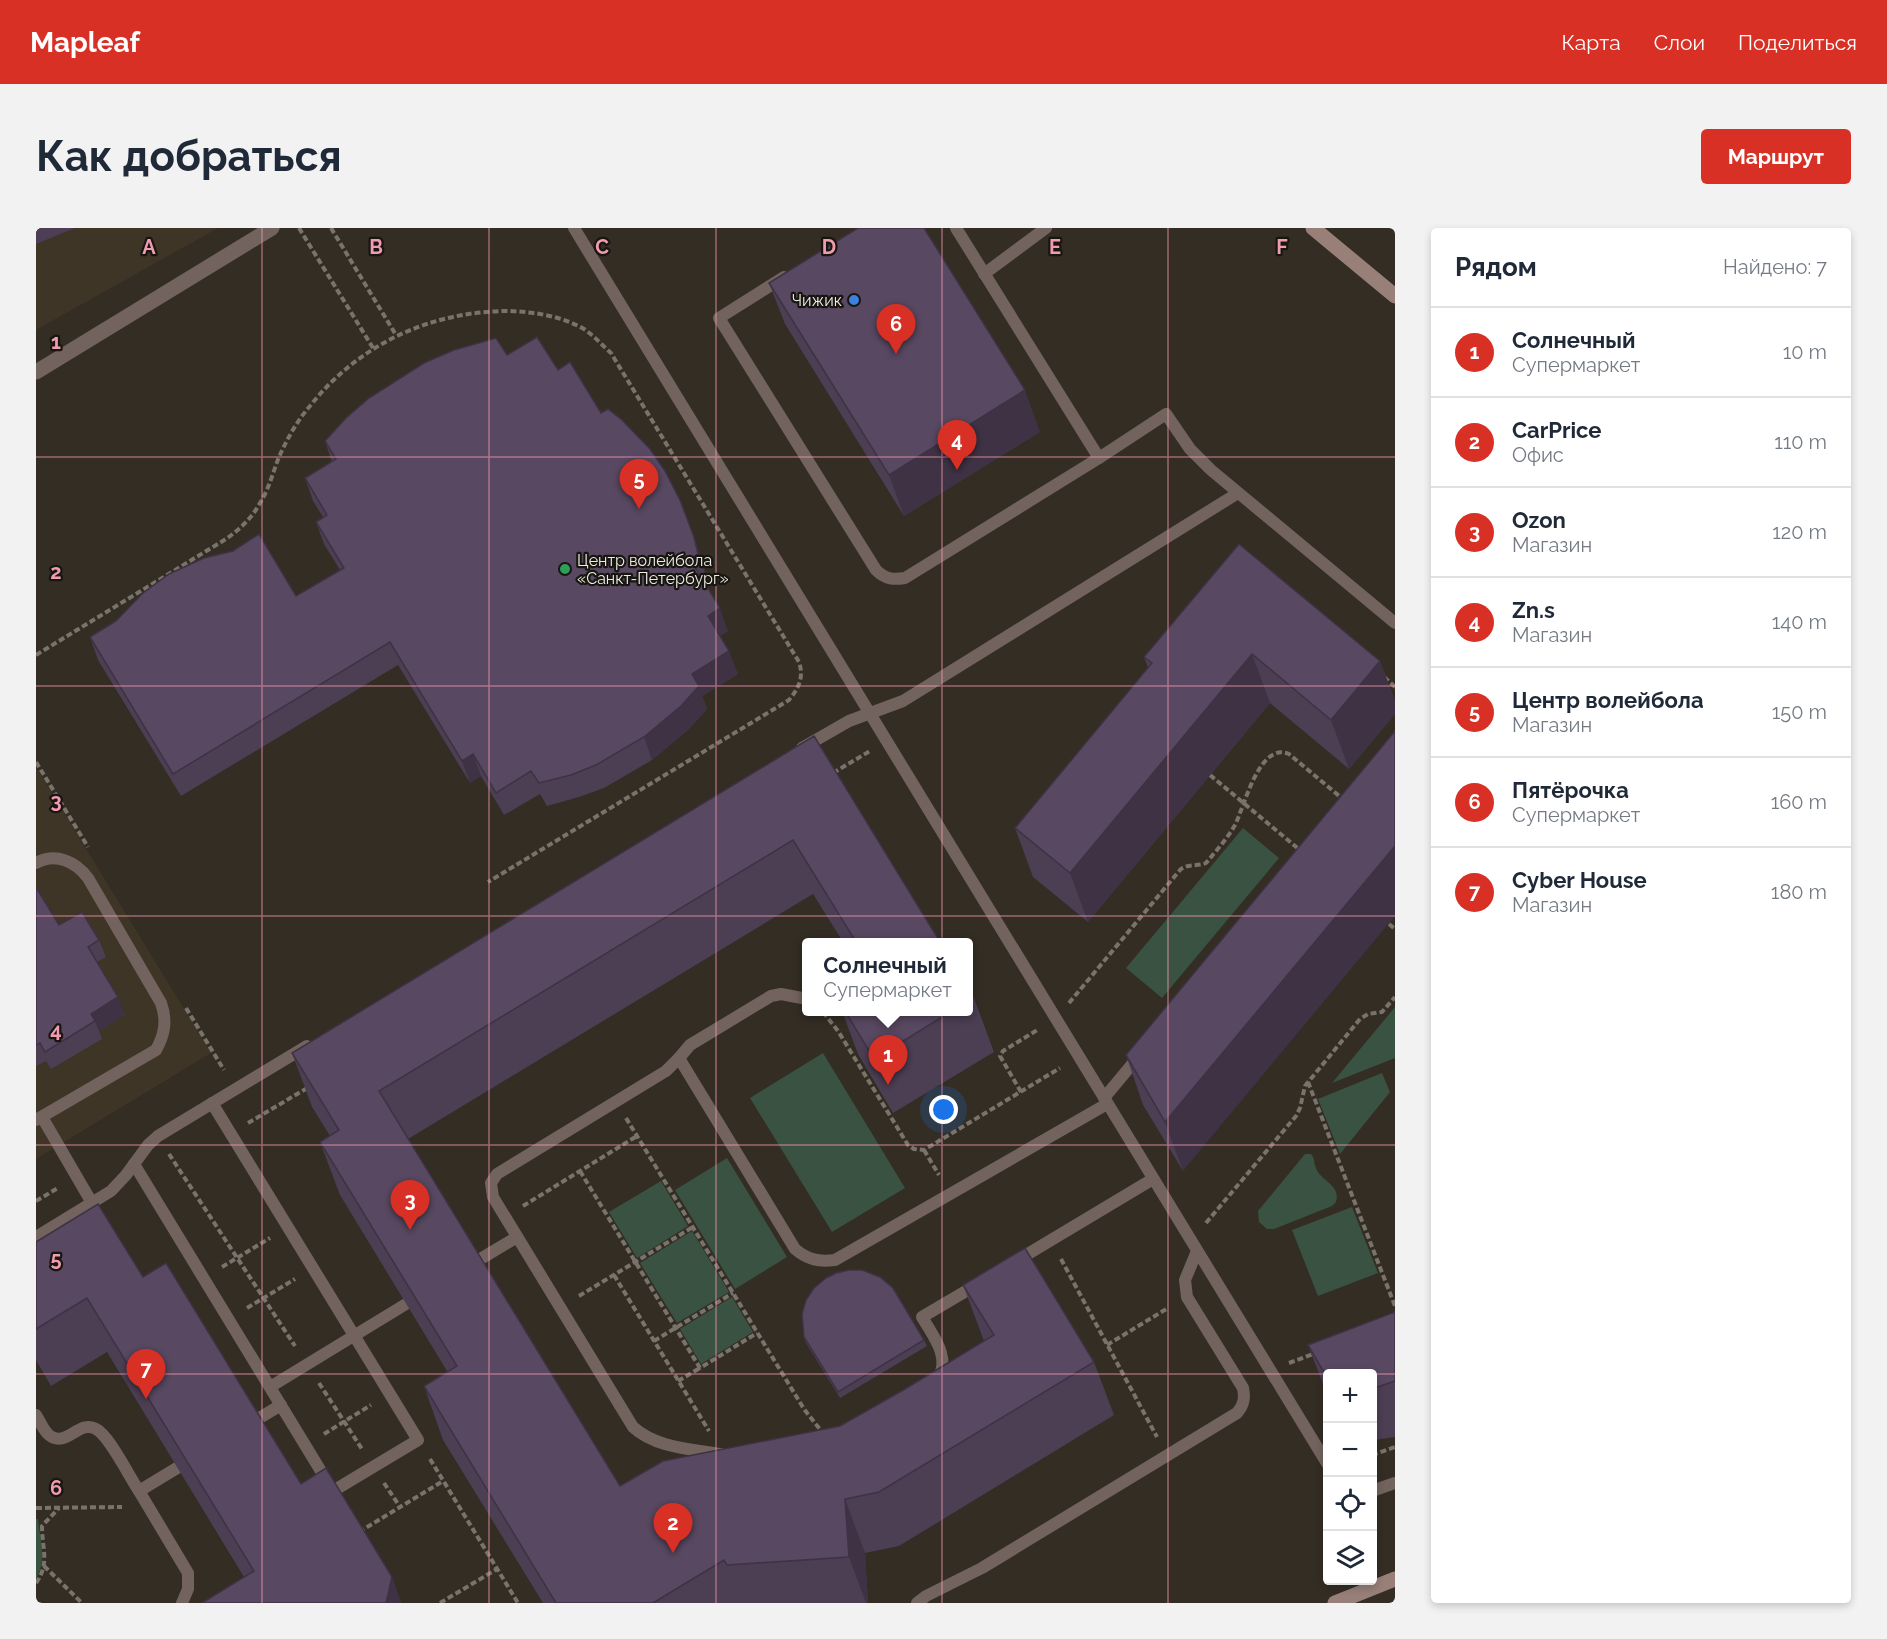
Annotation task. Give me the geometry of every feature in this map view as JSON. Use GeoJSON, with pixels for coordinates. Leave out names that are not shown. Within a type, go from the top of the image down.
{"type":"FeatureCollection","features":[{"type":"Feature","properties":{"kind":"main road"},"geometry":{"type":"LineString","coordinates":[[1313,228],[1395,296]]}},
{"type":"Feature","properties":{"kind":"main road"},"geometry":{"type":"LineString","coordinates":[[1335,1603],[1395,1579]]}},
{"type":"Feature","properties":{"kind":"street"},"geometry":{"type":"LineString","coordinates":[[36,372],[272,228]]}},
{"type":"Feature","properties":{"kind":"lane"},"geometry":{"type":"LineString","coordinates":[[574,228],[1323,1458]]}},
{"type":"Feature","properties":{"kind":"lane"},"geometry":{"type":"LineString","coordinates":[[956,228],[1099,458]]}},
{"type":"Feature","properties":{"kind":"lane"},"geometry":{"type":"LineString","coordinates":[[984,274],[1046,228]]}},
{"type":"Feature","properties":{"kind":"lane"},"geometry":{"type":"LineString","coordinates":[[793,272],[719,318],[876,570],[883,576],[890,579],[905,578],[1166,414],[1190,449],[1217,476],[1395,623]]}},
{"type":"Feature","properties":{"kind":"lane"},"geometry":{"type":"LineString","coordinates":[[790,755],[839,726],[903,701],[1238,493]]}},
{"type":"Feature","properties":{"kind":"lane"},"geometry":{"type":"LineString","coordinates":[[36,863],[50,858],[61,858],[73,863],[88,878],[161,1003],[165,1014],[163,1038],[156,1050],[39,1118],[92,1203]]}},
{"type":"Feature","properties":{"kind":"lane"},"geometry":{"type":"LineString","coordinates":[[740,1457],[662,1443],[641,1434],[633,1427],[517,1237],[491,1189],[491,1183],[497,1174],[666,1071],[690,1045],[771,996],[789,995],[802,998]]}},
{"type":"Feature","properties":{"kind":"lane"},"geometry":{"type":"LineString","coordinates":[[36,1237],[111,1191],[158,1136],[316,1041]]}},
{"type":"Feature","properties":{"kind":"lane"},"geometry":{"type":"LineString","coordinates":[[679,1058],[795,1249],[802,1255],[822,1262],[836,1260],[1106,1101],[1150,1043]]}},
{"type":"Feature","properties":{"kind":"lane"},"geometry":{"type":"LineString","coordinates":[[212,1103],[418,1440],[333,1491]]}},
{"type":"Feature","properties":{"kind":"lane"},"geometry":{"type":"LineString","coordinates":[[134,1164],[358,1532]]}},
{"type":"Feature","properties":{"kind":"lane"},"geometry":{"type":"LineString","coordinates":[[1003,1269],[1153,1179]]}},
{"type":"Feature","properties":{"kind":"lane"},"geometry":{"type":"LineString","coordinates":[[471,1264],[517,1237]]}},
{"type":"Feature","properties":{"kind":"lane"},"geometry":{"type":"LineString","coordinates":[[917,1603],[926,1596],[982,1569],[1237,1413],[1244,1403],[1243,1388],[1187,1297],[1185,1280],[1197,1251]]}},
{"type":"Feature","properties":{"kind":"lane"},"geometry":{"type":"LineString","coordinates":[[926,1389],[936,1383],[941,1376],[943,1358],[940,1348],[917,1320],[987,1279]]}},
{"type":"Feature","properties":{"kind":"lane"},"geometry":{"type":"LineString","coordinates":[[270,1387],[406,1304]]}},
{"type":"Feature","properties":{"kind":"lane"},"geometry":{"type":"LineString","coordinates":[[251,1423],[281,1405]]}},
{"type":"Feature","properties":{"kind":"lane"},"geometry":{"type":"LineString","coordinates":[[36,1415],[47,1432],[55,1438],[64,1438],[84,1426],[100,1431],[188,1573],[188,1589],[182,1603]]}},
{"type":"Feature","properties":{"kind":"lane"},"geometry":{"type":"LineString","coordinates":[[139,1491],[177,1468]]}},
{"type":"Feature","properties":{"kind":"lane"},"geometry":{"type":"LineString","coordinates":[[1377,1489],[1395,1483]]}},
{"type":"Feature","properties":{"kind":"path"},"geometry":{"type":"LineString","coordinates":[[299,228],[373,348]]}},
{"type":"Feature","properties":{"kind":"path"},"geometry":{"type":"LineString","coordinates":[[331,228],[396,335]]}},
{"type":"Feature","properties":{"kind":"path"},"geometry":{"type":"LineString","coordinates":[[36,655],[240,529],[260,503],[279,456],[292,431],[309,407],[342,372],[373,348],[396,335],[426,323],[457,315],[489,311],[553,316],[583,329],[611,353],[799,662],[801,669],[799,685],[789,700],[488,882]]}},
{"type":"Feature","properties":{"kind":"path"},"geometry":{"type":"LineString","coordinates":[[1377,672],[1395,687]]}},
{"type":"Feature","properties":{"kind":"path"},"geometry":{"type":"LineString","coordinates":[[828,776],[886,741]]}},
{"type":"Feature","properties":{"kind":"path"},"geometry":{"type":"LineString","coordinates":[[1074,998],[1180,870],[1186,866],[1206,863],[1231,831],[1257,773],[1276,752],[1282,751],[1288,754],[1349,804]]}},
{"type":"Feature","properties":{"kind":"path"},"geometry":{"type":"LineString","coordinates":[[1210,775],[1306,855]]}},
{"type":"Feature","properties":{"kind":"path"},"geometry":{"type":"LineString","coordinates":[[1389,924],[1395,929]]}},
{"type":"Feature","properties":{"kind":"path"},"geometry":{"type":"LineString","coordinates":[[1211,1217],[1296,1116],[1308,1082],[1360,1020],[1368,1014],[1382,1012],[1395,997]]}},
{"type":"Feature","properties":{"kind":"path"},"geometry":{"type":"LineString","coordinates":[[826,1016],[836,1027],[908,1145],[914,1149],[924,1150],[1078,1057]]}},
{"type":"Feature","properties":{"kind":"path"},"geometry":{"type":"LineString","coordinates":[[1020,1092],[1001,1060],[1001,1053],[1056,1019]]}},
{"type":"Feature","properties":{"kind":"path"},"geometry":{"type":"LineString","coordinates":[[1308,1082],[1395,1306]]}},
{"type":"Feature","properties":{"kind":"path"},"geometry":{"type":"LineString","coordinates":[[231,1133],[314,1084]]}},
{"type":"Feature","properties":{"kind":"path"},"geometry":{"type":"LineString","coordinates":[[616,1102],[807,1414],[825,1436]]}},
{"type":"Feature","properties":{"kind":"path"},"geometry":{"type":"LineString","coordinates":[[158,1136],[400,1507]]}},
{"type":"Feature","properties":{"kind":"path"},"geometry":{"type":"LineString","coordinates":[[505,1216],[637,1136]]}},
{"type":"Feature","properties":{"kind":"path"},"geometry":{"type":"LineString","coordinates":[[924,1150],[950,1194]]}},
{"type":"Feature","properties":{"kind":"path"},"geometry":{"type":"LineString","coordinates":[[580,1171],[700,1368]]}},
{"type":"Feature","properties":{"kind":"path"},"geometry":{"type":"LineString","coordinates":[[203,1278],[288,1227]]}},
{"type":"Feature","properties":{"kind":"path"},"geometry":{"type":"LineString","coordinates":[[561,1308],[693,1227]]}},
{"type":"Feature","properties":{"kind":"path"},"geometry":{"type":"LineString","coordinates":[[1051,1240],[1167,1456]]}},
{"type":"Feature","properties":{"kind":"path"},"geometry":{"type":"LineString","coordinates":[[229,1319],[313,1268]]}},
{"type":"Feature","properties":{"kind":"path"},"geometry":{"type":"LineString","coordinates":[[614,1275],[722,1454]]}},
{"type":"Feature","properties":{"kind":"path"},"geometry":{"type":"LineString","coordinates":[[654,1341],[733,1293]]}},
{"type":"Feature","properties":{"kind":"path"},"geometry":{"type":"LineString","coordinates":[[1107,1345],[1187,1297]]}},
{"type":"Feature","properties":{"kind":"path"},"geometry":{"type":"LineString","coordinates":[[678,1381],[757,1333]]}},
{"type":"Feature","properties":{"kind":"path"},"geometry":{"type":"LineString","coordinates":[[1291,1363],[1322,1351]]}},
{"type":"Feature","properties":{"kind":"path"},"geometry":{"type":"LineString","coordinates":[[305,1445],[390,1394]]}},
{"type":"Feature","properties":{"kind":"path"},"geometry":{"type":"LineString","coordinates":[[418,1440],[518,1603]]}},
{"type":"Feature","properties":{"kind":"path"},"geometry":{"type":"LineString","coordinates":[[1377,1453],[1395,1447]]}},
{"type":"Feature","properties":{"kind":"path"},"geometry":{"type":"LineString","coordinates":[[358,1532],[443,1481]]}},
{"type":"Feature","properties":{"kind":"path"},"geometry":{"type":"LineString","coordinates":[[36,1508],[148,1507]]}},
{"type":"Feature","properties":{"kind":"path"},"geometry":{"type":"LineString","coordinates":[[36,1583],[44,1566],[42,1526],[59,1508]]}},
{"type":"Feature","properties":{"kind":"path"},"geometry":{"type":"LineString","coordinates":[[44,1566],[82,1603]]}},
{"type":"Feature","properties":{"kind":"path"},"geometry":{"type":"LineString","coordinates":[[440,1603],[497,1569]]}},
{"type":"Feature","properties":{"kind":"shaded area"},"geometry":{"type":"Polygon","coordinates":[[[36,228],[218,228],[36,330],[36,228]]]}},
{"type":"Feature","properties":{"kind":"shaded area"},"geometry":{"type":"Polygon","coordinates":[[[36,767],[211,1053],[36,1159],[36,767]]]}},
{"type":"Feature","properties":{"kind":"green space"},"geometry":{"type":"Polygon","coordinates":[[[1243,828],[1279,858],[1162,998],[1126,968],[1243,828]]]}},
{"type":"Feature","properties":{"kind":"green space"},"geometry":{"type":"Polygon","coordinates":[[[1395,1007],[1395,1058],[1332,1083],[1395,1007]]]}},
{"type":"Feature","properties":{"kind":"green space"},"geometry":{"type":"Polygon","coordinates":[[[823,1053],[905,1188],[832,1232],[750,1098],[823,1053]]]}},
{"type":"Feature","properties":{"kind":"green space"},"geometry":{"type":"Polygon","coordinates":[[[1382,1073],[1390,1092],[1340,1154],[1318,1099],[1382,1073]]]}},
{"type":"Feature","properties":{"kind":"green space"},"geometry":{"type":"Polygon","coordinates":[[[1305,1154],[1311,1154],[1319,1173],[1336,1191],[1336,1202],[1332,1206],[1274,1229],[1267,1229],[1259,1222],[1258,1211],[1305,1154]]]}},
{"type":"Feature","properties":{"kind":"green space"},"geometry":{"type":"Polygon","coordinates":[[[727,1158],[787,1257],[735,1289],[675,1190],[727,1158]]]}},
{"type":"Feature","properties":{"kind":"green space"},"geometry":{"type":"Polygon","coordinates":[[[661,1181],[688,1226],[637,1258],[609,1212],[661,1181]]]}},
{"type":"Feature","properties":{"kind":"green space"},"geometry":{"type":"Polygon","coordinates":[[[1352,1207],[1378,1273],[1318,1296],[1292,1230],[1352,1207]]]}},
{"type":"Feature","properties":{"kind":"green space"},"geometry":{"type":"Polygon","coordinates":[[[692,1231],[729,1292],[677,1323],[640,1263],[692,1231]]]}},
{"type":"Feature","properties":{"kind":"green space"},"geometry":{"type":"Polygon","coordinates":[[[732,1297],[753,1332],[701,1364],[680,1329],[732,1297]]]}},
{"type":"Feature","properties":{"kind":"green space"},"geometry":{"type":"Polygon","coordinates":[[[36,1519],[38,1519],[42,1557],[36,1579],[36,1519]]]}},
{"type":"Feature","properties":{"kind":"building"},"geometry":{"type":"Polygon","coordinates":[[[858,228],[924,228],[1025,390],[889,475],[769,283],[858,228]]]}},
{"type":"Feature","properties":{"kind":"building"},"geometry":{"type":"Polygon","coordinates":[[[537,337],[558,370],[570,362],[601,413],[608,409],[622,420],[650,449],[665,471],[680,500],[694,537],[698,554],[690,559],[720,608],[708,616],[729,651],[692,674],[699,686],[681,706],[644,737],[596,765],[571,775],[539,783],[531,771],[496,793],[473,754],[462,761],[390,642],[173,774],[90,637],[116,621],[143,593],[169,574],[204,558],[233,551],[259,534],[296,596],[344,568],[316,522],[327,515],[305,478],[336,459],[325,441],[369,398],[424,363],[454,350],[496,338],[507,355],[537,337]]]}},
{"type":"Feature","properties":{"kind":"building"},"geometry":{"type":"Polygon","coordinates":[[[1239,544],[1380,661],[1331,720],[1252,654],[1070,873],[1015,828],[1152,663],[1144,657],[1239,544]]]}},
{"type":"Feature","properties":{"kind":"building"},"geometry":{"type":"Polygon","coordinates":[[[1395,731],[1395,846],[1165,1122],[1126,1055],[1395,731]]]}},
{"type":"Feature","properties":{"kind":"building"},"geometry":{"type":"Polygon","coordinates":[[[814,736],[938,938],[854,938],[793,840],[379,1091],[620,1486],[663,1461],[840,1426],[905,1389],[994,1335],[963,1285],[1025,1248],[1094,1362],[879,1492],[845,1499],[849,1557],[727,1565],[724,1560],[653,1603],[556,1603],[424,1386],[457,1366],[320,1142],[339,1130],[292,1053],[814,736]]]}},
{"type":"Feature","properties":{"kind":"building"},"geometry":{"type":"Polygon","coordinates":[[[36,889],[59,925],[82,912],[99,940],[88,947],[118,997],[91,1014],[95,1021],[45,1052],[40,1043],[36,1045],[36,889]]]}},
{"type":"Feature","properties":{"kind":"building"},"geometry":{"type":"Polygon","coordinates":[[[848,1016],[944,1016],[874,1059],[848,1016]]]}},
{"type":"Feature","properties":{"kind":"building"},"geometry":{"type":"Polygon","coordinates":[[[98,1204],[143,1277],[166,1263],[301,1484],[326,1468],[392,1577],[386,1603],[202,1603],[254,1571],[87,1298],[36,1329],[36,1242],[98,1204]]]}},
{"type":"Feature","properties":{"kind":"building"},"geometry":{"type":"Polygon","coordinates":[[[849,1270],[862,1270],[880,1277],[893,1288],[924,1340],[838,1392],[804,1337],[802,1314],[806,1300],[814,1288],[826,1278],[849,1270]]]}},
{"type":"Feature","properties":{"kind":"building"},"geometry":{"type":"Polygon","coordinates":[[[1395,1312],[1395,1381],[1377,1387],[1377,1369],[1323,1370],[1308,1345],[1395,1312]]]}},
{"type":"Feature","properties":{"kind":"place","name":"Чижик"},"geometry":{"type":"Point","coordinates":[854,300]}},
{"type":"Feature","properties":{"kind":"place","name":"Пятёрочка"},"geometry":{"type":"Point","coordinates":[896,354]}},
{"type":"Feature","properties":{"kind":"place","name":"Zn.s"},"geometry":{"type":"Point","coordinates":[957,470]}},
{"type":"Feature","properties":{"kind":"place","name":"Центр волейбола"},"geometry":{"type":"Point","coordinates":[639,509]}},
{"type":"Feature","properties":{"kind":"place","name":"Центр волейбола «Санкт-Петербург»"},"geometry":{"type":"Point","coordinates":[565,569]}},
{"type":"Feature","properties":{"kind":"place","name":"Солнечный"},"geometry":{"type":"Point","coordinates":[888,1085]}},
{"type":"Feature","properties":{"kind":"place","name":"Ozon"},"geometry":{"type":"Point","coordinates":[410,1230]}},
{"type":"Feature","properties":{"kind":"place","name":"Cyber House"},"geometry":{"type":"Point","coordinates":[146,1399]}},
{"type":"Feature","properties":{"kind":"place","name":"CarPrice"},"geometry":{"type":"Point","coordinates":[673,1553]}}]}
